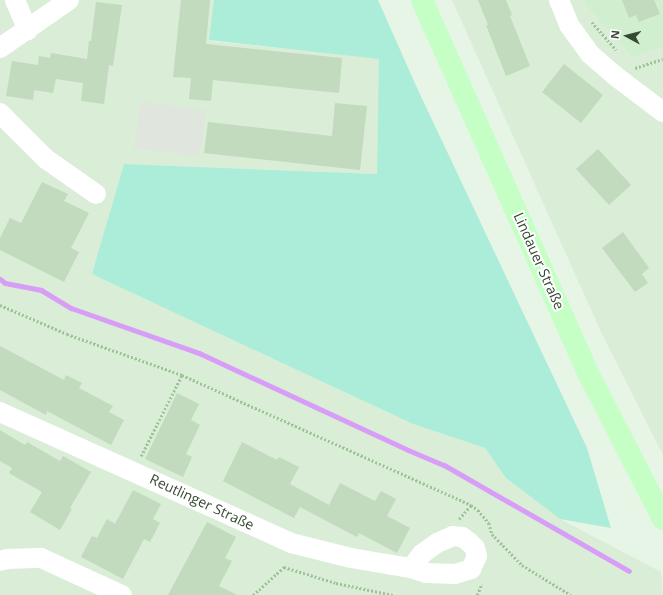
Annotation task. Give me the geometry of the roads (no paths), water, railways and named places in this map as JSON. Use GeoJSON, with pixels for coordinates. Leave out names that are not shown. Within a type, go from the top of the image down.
{"type":"FeatureCollection","features":[{"type":"Feature","properties":{"kind":"main road","name":"Lindauer Straße"},"geometry":{"type":"LineString","coordinates":[[422,0],[588,373],[663,518]]}},
{"type":"Feature","properties":{"kind":"street"},"geometry":{"type":"LineString","coordinates":[[15,0],[28,30]]}},
{"type":"Feature","properties":{"kind":"street"},"geometry":{"type":"LineString","coordinates":[[0,48],[28,30],[69,0]]}},
{"type":"Feature","properties":{"kind":"street"},"geometry":{"type":"LineString","coordinates":[[559,0],[569,25],[590,54],[614,75],[663,112]]}},
{"type":"Feature","properties":{"kind":"street"},"geometry":{"type":"LineString","coordinates":[[0,113],[46,159],[96,194]]}},
{"type":"Feature","properties":{"kind":"street","name":"Reutlinger Straße"},"geometry":{"type":"LineString","coordinates":[[0,412],[134,471],[291,543],[351,558],[411,568]]}},
{"type":"Feature","properties":{"kind":"street"},"geometry":{"type":"LineString","coordinates":[[0,561],[7,559],[41,558],[122,595]]}},
{"type":"Feature","properties":{"kind":"waterway"},"geometry":{"type":"LineString","coordinates":[[0,279],[5,283],[41,290],[71,308],[199,353],[408,450],[444,465],[629,571]]}}]}
